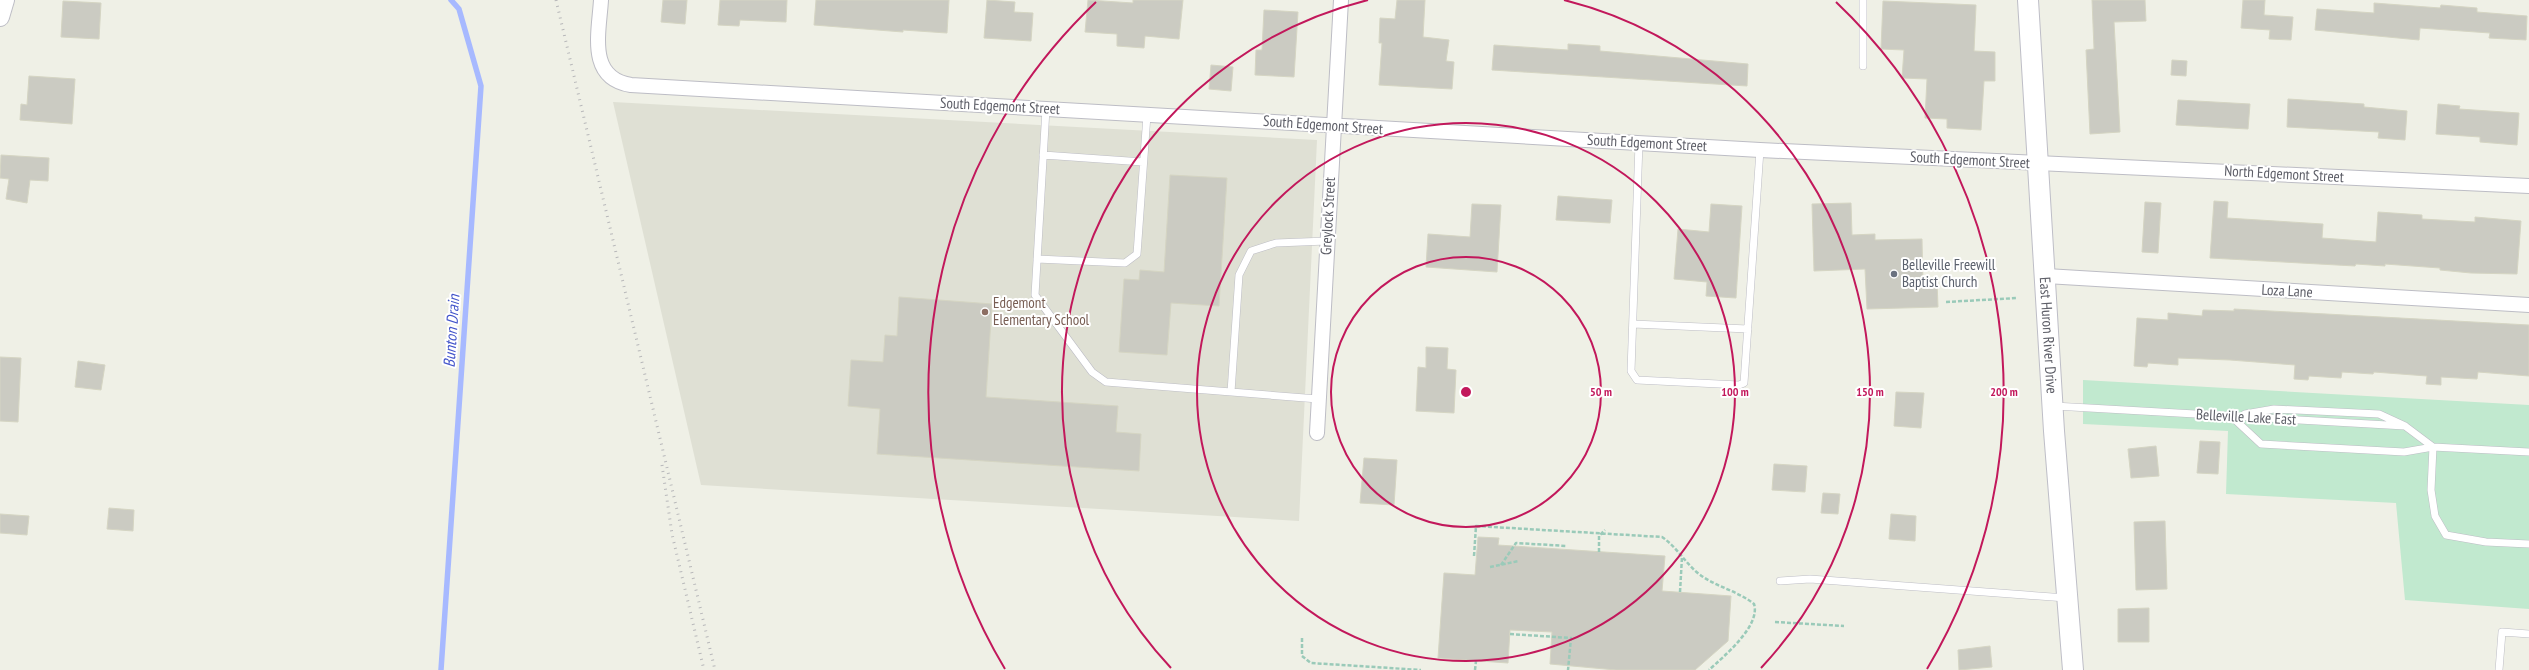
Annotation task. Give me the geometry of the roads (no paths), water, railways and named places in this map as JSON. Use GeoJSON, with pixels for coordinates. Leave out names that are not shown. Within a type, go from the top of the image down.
{"type":"FeatureCollection","features":[{"type":"Feature","properties":{"kind":"main road","name":"East Huron River Drive"},"geometry":{"type":"LineString","coordinates":[[2028,0],[2053,406],[2074,670]]}},
{"type":"Feature","properties":{"kind":"street"},"geometry":{"type":"LineString","coordinates":[[0,17],[5,0]]}},
{"type":"Feature","properties":{"kind":"street","name":"South Edgemont Street"},"geometry":{"type":"LineString","coordinates":[[601,0],[598,51],[602,67],[610,76],[622,84],[1760,150],[2039,163]]}},
{"type":"Feature","properties":{"kind":"street","name":"Greylock Street"},"geometry":{"type":"LineString","coordinates":[[1317,433],[1341,0]]}},
{"type":"Feature","properties":{"kind":"street","name":"North Edgemont Street"},"geometry":{"type":"LineString","coordinates":[[2039,163],[2529,186]]}},
{"type":"Feature","properties":{"kind":"street","name":"Loza Lane"},"geometry":{"type":"LineString","coordinates":[[2046,276],[2529,305]]}},
{"type":"Feature","properties":{"kind":"lane"},"geometry":{"type":"LineString","coordinates":[[1863,0],[1863,66]]}},
{"type":"Feature","properties":{"kind":"lane"},"geometry":{"type":"LineString","coordinates":[[1046,109],[1035,295],[1092,372],[1106,382],[1318,399]]}},
{"type":"Feature","properties":{"kind":"lane"},"geometry":{"type":"LineString","coordinates":[[1037,259],[1125,263],[1137,254],[1147,115]]}},
{"type":"Feature","properties":{"kind":"lane"},"geometry":{"type":"LineString","coordinates":[[1639,143],[1631,371],[1637,380],[1739,385],[1744,383],[1760,150]]}},
{"type":"Feature","properties":{"kind":"lane"},"geometry":{"type":"LineString","coordinates":[[1043,155],[1144,162]]}},
{"type":"Feature","properties":{"kind":"lane"},"geometry":{"type":"LineString","coordinates":[[1231,392],[1239,275],[1251,251],[1276,243],[1327,240]]}},
{"type":"Feature","properties":{"kind":"lane"},"geometry":{"type":"LineString","coordinates":[[1633,324],[1748,329]]}},
{"type":"Feature","properties":{"kind":"lane","name":"Belleville Lake East"},"geometry":{"type":"LineString","coordinates":[[2053,406],[2406,426],[2432,447]]}},
{"type":"Feature","properties":{"kind":"lane"},"geometry":{"type":"LineString","coordinates":[[2231,416],[2261,444],[2404,452],[2432,447],[2529,452]]}},
{"type":"Feature","properties":{"kind":"lane"},"geometry":{"type":"LineString","coordinates":[[2432,447],[2431,490],[2435,516],[2446,535],[2486,542],[2529,544]]}},
{"type":"Feature","properties":{"kind":"lane"},"geometry":{"type":"LineString","coordinates":[[1780,581],[1810,579],[2068,598]]}},
{"type":"Feature","properties":{"kind":"lane"},"geometry":{"type":"LineString","coordinates":[[2499,670],[2502,632],[2529,634]]}},
{"type":"Feature","properties":{"kind":"waterway","name":"Bunton Drain"},"geometry":{"type":"LineString","coordinates":[[441,670],[481,86],[459,9],[451,0]]}},
{"type":"Feature","properties":{"kind":"railway"},"geometry":{"type":"LineString","coordinates":[[556,0],[715,670]]}},
{"type":"Feature","properties":{"kind":"railway"},"geometry":{"type":"LineString","coordinates":[[662,465],[672,534],[704,670]]}},
{"type":"Feature","properties":{"kind":"place","name":"Belleville Freewill Baptist Church"},"geometry":{"type":"Point","coordinates":[1894,274]}},
{"type":"Feature","properties":{"kind":"place","name":"Edgemont Elementary School"},"geometry":{"type":"Point","coordinates":[985,312]}}]}
